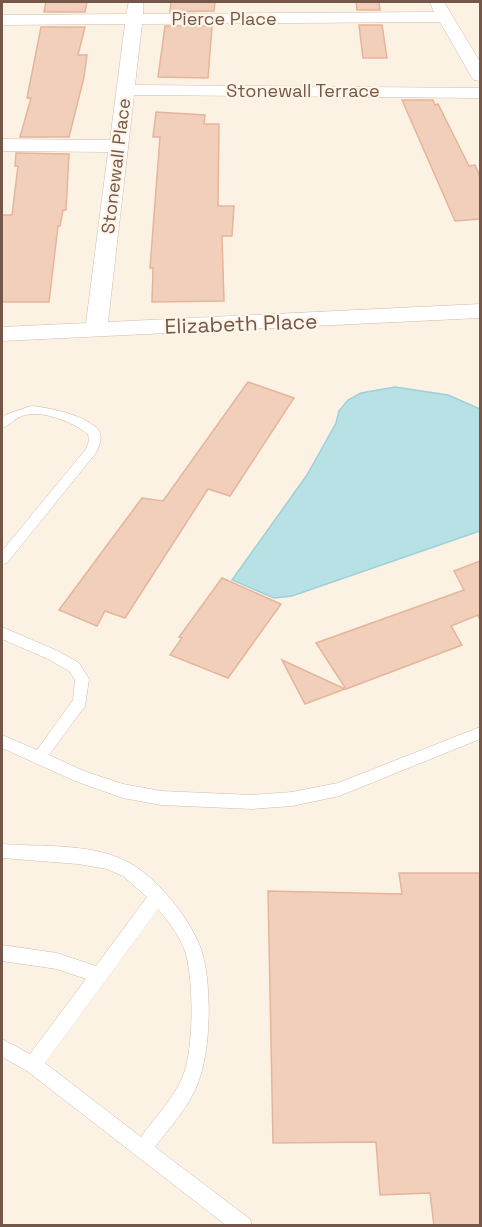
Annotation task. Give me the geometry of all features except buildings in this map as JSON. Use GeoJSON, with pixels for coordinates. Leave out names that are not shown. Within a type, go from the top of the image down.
{"type":"FeatureCollection","features":[{"type":"Feature","properties":{"kind":"street"},"geometry":{"type":"LineString","coordinates":[[436,2],[480,76]]}},
{"type":"Feature","properties":{"kind":"street","name":"Pierce Place"},"geometry":{"type":"LineString","coordinates":[[2,20],[135,10],[446,17]]}},
{"type":"Feature","properties":{"kind":"street","name":"Stonewall Place"},"geometry":{"type":"LineString","coordinates":[[96,330],[135,10]]}},
{"type":"Feature","properties":{"kind":"street","name":"Stonewall Terrace"},"geometry":{"type":"LineString","coordinates":[[126,90],[480,93]]}},
{"type":"Feature","properties":{"kind":"street"},"geometry":{"type":"LineString","coordinates":[[2,145],[119,146]]}},
{"type":"Feature","properties":{"kind":"street","name":"Elizabeth Place"},"geometry":{"type":"LineString","coordinates":[[2,334],[480,311]]}},
{"type":"Feature","properties":{"kind":"lane"},"geometry":{"type":"LineString","coordinates":[[2,424],[9,416],[20,411],[41,410],[87,425],[94,433],[95,441],[91,451],[2,559]]}},
{"type":"Feature","properties":{"kind":"lane"},"geometry":{"type":"LineString","coordinates":[[2,633],[53,655],[74,667],[82,679],[80,702],[39,758]]}},
{"type":"Feature","properties":{"kind":"lane"},"geometry":{"type":"LineString","coordinates":[[2,741],[80,776],[123,791],[160,798],[252,802],[292,799],[339,789],[480,733]]}},
{"type":"Feature","properties":{"kind":"lane"},"geometry":{"type":"LineString","coordinates":[[2,851],[92,859],[118,865],[137,875],[174,918],[193,949],[198,972],[198,1051],[190,1081],[143,1149]]}},
{"type":"Feature","properties":{"kind":"lane"},"geometry":{"type":"LineString","coordinates":[[33,1065],[156,897]]}},
{"type":"Feature","properties":{"kind":"lane"},"geometry":{"type":"LineString","coordinates":[[2,953],[57,961],[99,975]]}},
{"type":"Feature","properties":{"kind":"lane"},"geometry":{"type":"LineString","coordinates":[[2,1048],[33,1065],[243,1226]]}},
{"type":"Feature","properties":{"kind":"water"},"geometry":{"type":"Polygon","coordinates":[[[395,387],[448,395],[480,409],[480,531],[292,596],[274,598],[232,580],[307,475],[336,423],[339,411],[348,400],[361,393],[395,387]]]}}]}
